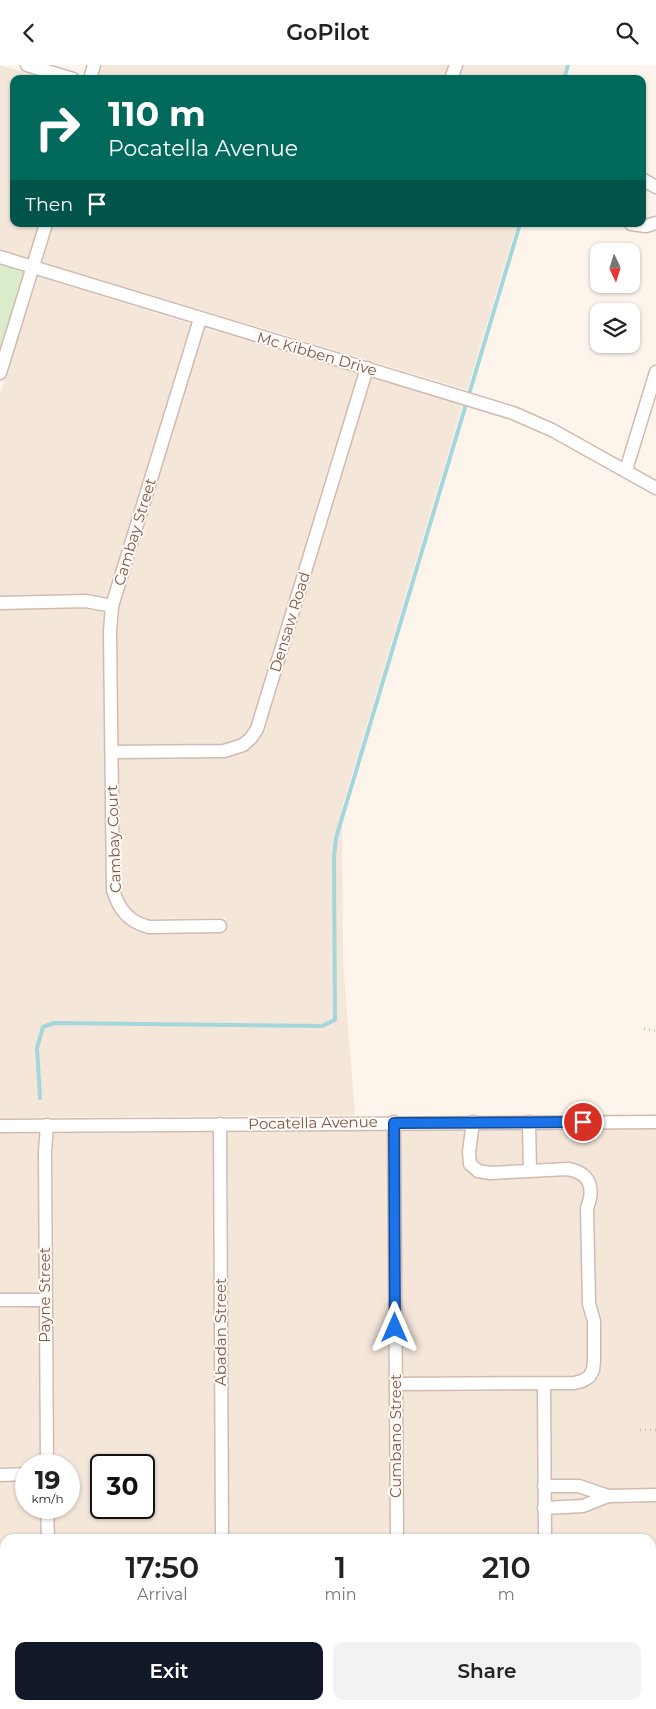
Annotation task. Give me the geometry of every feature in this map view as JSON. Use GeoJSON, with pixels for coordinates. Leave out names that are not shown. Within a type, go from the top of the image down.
{"type":"FeatureCollection","features":[{"type":"Feature","properties":{"kind":"street"},"geometry":{"type":"LineString","coordinates":[[27,65],[60,75]]}},
{"type":"Feature","properties":{"kind":"street"},"geometry":{"type":"LineString","coordinates":[[0,373],[45,227]]}},
{"type":"Feature","properties":{"kind":"street","name":"Mc Kibben Drive"},"geometry":{"type":"LineString","coordinates":[[0,257],[512,413],[552,430],[626,470],[656,489]]}},
{"type":"Feature","properties":{"kind":"street","name":"Cambay Street"},"geometry":{"type":"LineString","coordinates":[[112,752],[110,631],[112,606],[200,319]]}},
{"type":"Feature","properties":{"kind":"street","name":"Densaw Road"},"geometry":{"type":"LineString","coordinates":[[112,752],[224,751],[243,745],[257,729],[304,581],[367,368]]}},
{"type":"Feature","properties":{"kind":"street"},"geometry":{"type":"LineString","coordinates":[[626,470],[656,372]]}},
{"type":"Feature","properties":{"kind":"street","name":"Mc Kibben Drive"},"geometry":{"type":"LineString","coordinates":[[626,470],[656,479]]}},
{"type":"Feature","properties":{"kind":"street"},"geometry":{"type":"LineString","coordinates":[[0,603],[86,601],[112,606]]}},
{"type":"Feature","properties":{"kind":"street","name":"Cambay Court"},"geometry":{"type":"LineString","coordinates":[[112,752],[113,890],[123,913],[134,921],[149,927],[220,926]]}},
{"type":"Feature","properties":{"kind":"street"},"geometry":{"type":"LineString","coordinates":[[396,1384],[544,1384],[582,1381],[589,1377],[593,1370],[594,1321],[589,1304],[587,1207],[592,1192],[589,1180],[577,1170],[568,1169],[490,1173],[478,1171],[470,1165],[469,1152],[473,1122]]}},
{"type":"Feature","properties":{"kind":"street"},"geometry":{"type":"LineString","coordinates":[[530,1122],[530,1171]]}},
{"type":"Feature","properties":{"kind":"street","name":"Pocatella Avenue"},"geometry":{"type":"LineString","coordinates":[[0,1126],[656,1122]]}},
{"type":"Feature","properties":{"kind":"street","name":"Cumbano Street"},"geometry":{"type":"LineString","coordinates":[[394,1123],[397,1534]]}},
{"type":"Feature","properties":{"kind":"street","name":"Abadan Street"},"geometry":{"type":"LineString","coordinates":[[220,1124],[222,1534]]}},
{"type":"Feature","properties":{"kind":"street","name":"Payne Street"},"geometry":{"type":"LineString","coordinates":[[46,1125],[44,1152],[47,1454]]}},
{"type":"Feature","properties":{"kind":"street"},"geometry":{"type":"LineString","coordinates":[[0,1300],[45,1300]]}},
{"type":"Feature","properties":{"kind":"street"},"geometry":{"type":"LineString","coordinates":[[544,1384],[545,1534]]}},
{"type":"Feature","properties":{"kind":"street"},"geometry":{"type":"LineString","coordinates":[[0,1475],[15,1474]]}},
{"type":"Feature","properties":{"kind":"street"},"geometry":{"type":"LineString","coordinates":[[544,1486],[579,1486],[608,1495],[656,1495]]}},
{"type":"Feature","properties":{"kind":"street"},"geometry":{"type":"LineString","coordinates":[[569,1486],[571,1507]]}},
{"type":"Feature","properties":{"kind":"street"},"geometry":{"type":"LineString","coordinates":[[544,1508],[584,1506],[608,1495]]}},
{"type":"Feature","properties":{"kind":"street"},"geometry":{"type":"LineString","coordinates":[[47,1519],[48,1534]]}},
{"type":"Feature","properties":{"kind":"path"},"geometry":{"type":"LineString","coordinates":[[644,1029],[656,1031]]}},
{"type":"Feature","properties":{"kind":"path"},"geometry":{"type":"LineString","coordinates":[[640,1430],[656,1430]]}},
{"type":"Feature","properties":{"kind":"shaded area"},"geometry":{"type":"Polygon","coordinates":[[[0,65],[34,75],[10,75],[10,227],[38,227],[29,258],[0,249],[0,65]]]}},
{"type":"Feature","properties":{"kind":"shaded area"},"geometry":{"type":"Polygon","coordinates":[[[101,65],[449,65],[445,75],[99,75],[101,65]]]}},
{"type":"Feature","properties":{"kind":"shaded area"},"geometry":{"type":"Polygon","coordinates":[[[463,65],[565,65],[562,75],[459,75],[463,65]]]}},
{"type":"Feature","properties":{"kind":"shaded area"},"geometry":{"type":"Polygon","coordinates":[[[53,227],[516,227],[467,390],[42,262],[53,227]]]}},
{"type":"Feature","properties":{"kind":"shaded area"},"geometry":{"type":"Polygon","coordinates":[[[38,276],[191,324],[108,598],[86,594],[0,596],[0,395],[38,276]]]}},
{"type":"Feature","properties":{"kind":"shaded area"},"geometry":{"type":"Polygon","coordinates":[[[204,328],[359,373],[251,725],[239,739],[223,744],[118,745],[116,631],[119,608],[204,328]]]}},
{"type":"Feature","properties":{"kind":"shaded area"},"geometry":{"type":"Polygon","coordinates":[[[372,377],[463,404],[342,808],[343,961],[355,1115],[0,1118],[0,610],[86,608],[105,612],[103,631],[106,890],[109,900],[119,919],[140,932],[149,934],[226,933],[226,918],[149,919],[137,915],[129,908],[120,889],[118,759],[225,758],[245,752],[256,742],[263,731],[372,377]]]}},
{"type":"Feature","properties":{"kind":"shaded area"},"geometry":{"type":"Polygon","coordinates":[[[656,1129],[656,1534],[403,1534],[402,1130],[656,1129]]]}},
{"type":"Feature","properties":{"kind":"shaded area"},"geometry":{"type":"Polygon","coordinates":[[[387,1130],[390,1534],[229,1534],[226,1132],[387,1130]]]}},
{"type":"Feature","properties":{"kind":"shaded area"},"geometry":{"type":"Polygon","coordinates":[[[213,1132],[216,1534],[54,1534],[54,1519],[80,1519],[80,1454],[54,1454],[53,1133],[213,1132]]]}},
{"type":"Feature","properties":{"kind":"shaded area"},"geometry":{"type":"Polygon","coordinates":[[[0,1133],[39,1133],[39,1293],[0,1293],[0,1133]]]}},
{"type":"Feature","properties":{"kind":"shaded area"},"geometry":{"type":"Polygon","coordinates":[[[39,1307],[40,1454],[15,1454],[15,1466],[0,1467],[0,1308],[39,1307]]]}},
{"type":"Feature","properties":{"kind":"shaded area"},"geometry":{"type":"Polygon","coordinates":[[[0,1482],[15,1482],[15,1519],[41,1519],[41,1534],[0,1534],[0,1482]]]}},
{"type":"Feature","properties":{"kind":"green space"},"geometry":{"type":"Polygon","coordinates":[[[0,263],[27,271],[0,354],[0,263]]]}},
{"type":"Feature","properties":{"kind":"waterway"},"geometry":{"type":"LineString","coordinates":[[565,75],[568,65]]}},
{"type":"Feature","properties":{"kind":"waterway"},"geometry":{"type":"LineString","coordinates":[[40,1098],[37,1048],[43,1027],[54,1023],[322,1026],[335,1020],[334,857],[336,838],[519,227]]}},
{"type":"Feature","properties":{"kind":"route"},"geometry":{"type":"LineString","coordinates":[[395,1328],[394,1123],[583,1122]]}}]}
